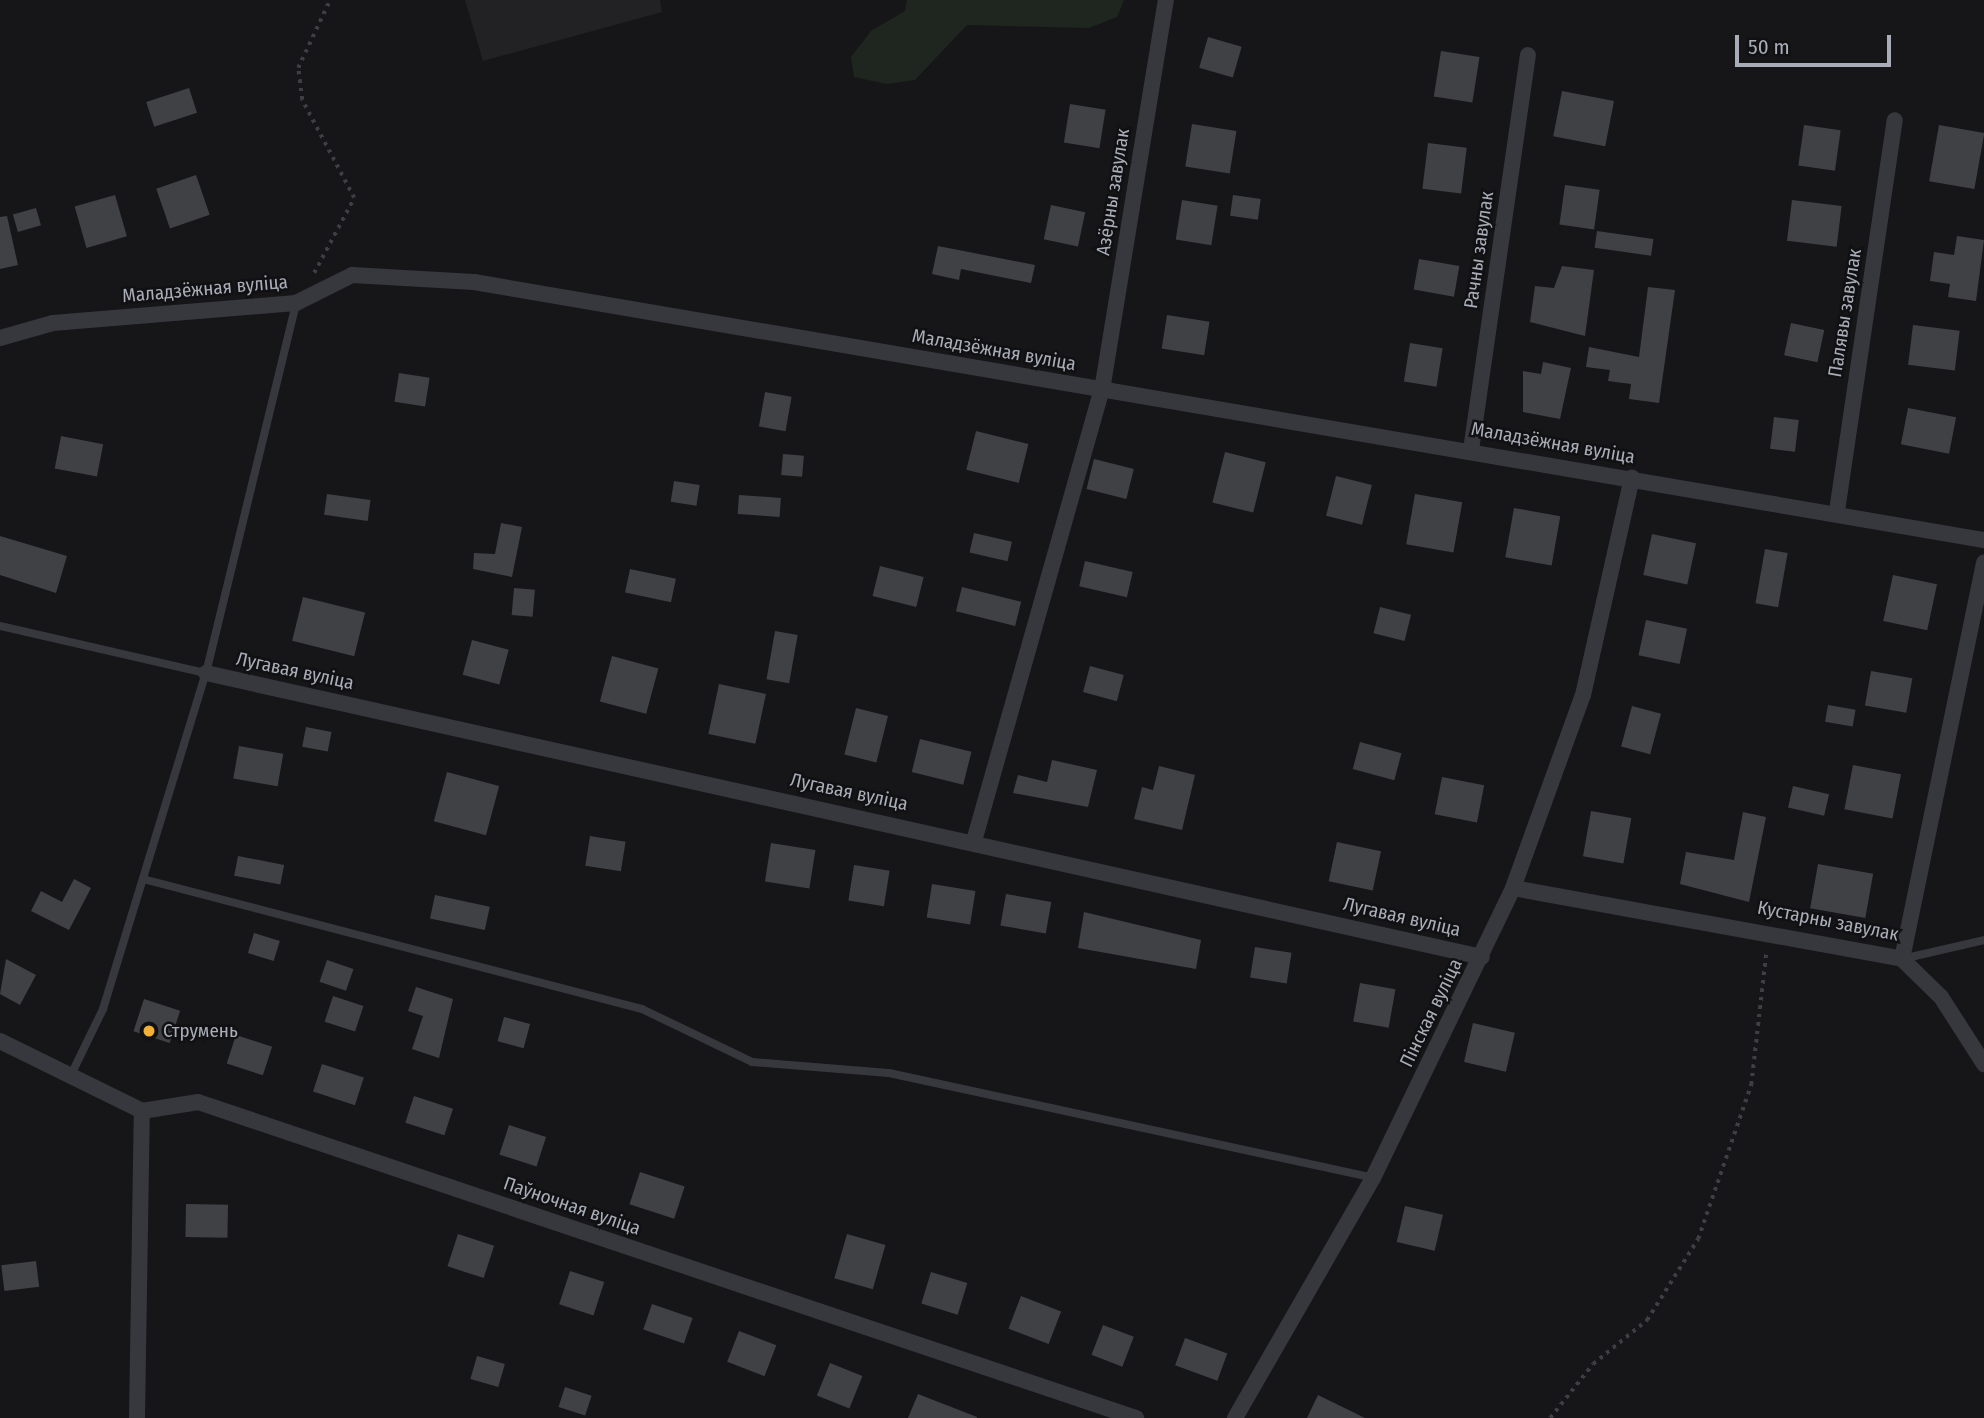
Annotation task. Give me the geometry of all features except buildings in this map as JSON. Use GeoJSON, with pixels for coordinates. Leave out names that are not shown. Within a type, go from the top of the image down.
{"type":"FeatureCollection","features":[{"type":"Feature","properties":{"kind":"street","name":"Азёрны завулак"},"geometry":{"type":"LineString","coordinates":[[974,841],[1102,390],[1166,0]]}},
{"type":"Feature","properties":{"kind":"street","name":"Рачны завулак"},"geometry":{"type":"LineString","coordinates":[[1471,450],[1528,55]]}},
{"type":"Feature","properties":{"kind":"street","name":"Палявы завулак"},"geometry":{"type":"LineString","coordinates":[[1837,511],[1895,120]]}},
{"type":"Feature","properties":{"kind":"street","name":"Маладзёжная вуліца"},"geometry":{"type":"LineString","coordinates":[[0,338],[53,323],[296,303],[352,275],[474,282],[1102,390],[1837,511],[1984,540]]}},
{"type":"Feature","properties":{"kind":"street","name":"Пінская вуліца"},"geometry":{"type":"LineString","coordinates":[[1234,1418],[1373,1178],[1513,888],[1583,695],[1632,477]]}},
{"type":"Feature","properties":{"kind":"street","name":"Кустарны завулак"},"geometry":{"type":"LineString","coordinates":[[1513,888],[1768,930],[1902,958],[1984,562]]}},
{"type":"Feature","properties":{"kind":"street","name":"Лугавая вуліца"},"geometry":{"type":"LineString","coordinates":[[206,673],[974,841],[1482,957]]}},
{"type":"Feature","properties":{"kind":"street"},"geometry":{"type":"LineString","coordinates":[[1902,958],[1941,997],[1984,1064]]}},
{"type":"Feature","properties":{"kind":"street"},"geometry":{"type":"LineString","coordinates":[[0,1041],[142,1111],[137,1418]]}},
{"type":"Feature","properties":{"kind":"street","name":"Паўночная вуліца"},"geometry":{"type":"LineString","coordinates":[[142,1111],[198,1102],[1136,1418]]}},
{"type":"Feature","properties":{"kind":"lane"},"geometry":{"type":"LineString","coordinates":[[70,1077],[103,1009],[206,673],[296,303]]}},
{"type":"Feature","properties":{"kind":"lane"},"geometry":{"type":"LineString","coordinates":[[0,626],[206,673]]}},
{"type":"Feature","properties":{"kind":"lane"},"geometry":{"type":"LineString","coordinates":[[143,879],[642,1009],[752,1062],[889,1073],[1373,1178]]}},
{"type":"Feature","properties":{"kind":"lane"},"geometry":{"type":"LineString","coordinates":[[1902,958],[1984,940]]}},
{"type":"Feature","properties":{"kind":"path"},"geometry":{"type":"LineString","coordinates":[[296,303],[354,198],[350,181],[316,133],[299,79],[316,19],[330,0]]}},
{"type":"Feature","properties":{"kind":"path"},"geometry":{"type":"LineString","coordinates":[[1550,1418],[1592,1364],[1647,1320],[1698,1239],[1751,1085],[1768,930]]}},
{"type":"Feature","properties":{"kind":"shaded area"},"geometry":{"type":"Polygon","coordinates":[[[465,0],[660,0],[662,12],[483,61],[465,0]]]}},
{"type":"Feature","properties":{"kind":"shaded area"},"geometry":{"type":"Polygon","coordinates":[[[907,0],[1124,0],[1117,17],[1089,28],[967,25],[915,80],[887,84],[854,77],[851,57],[871,31],[905,11],[907,0]]]}},
{"type":"Feature","properties":{"kind":"place","name":"Струмень"},"geometry":{"type":"Point","coordinates":[149,1031]}}]}
